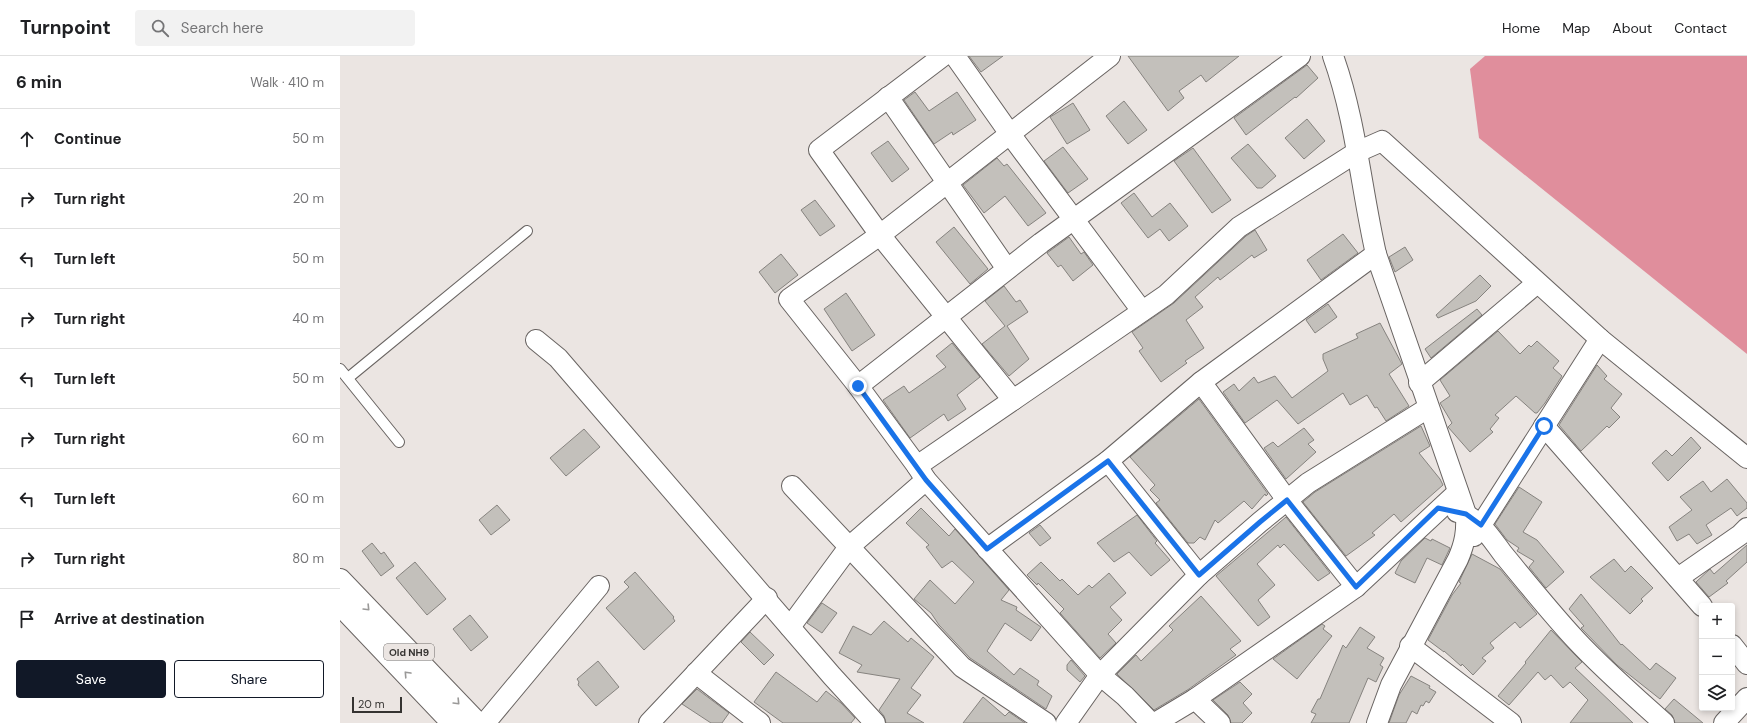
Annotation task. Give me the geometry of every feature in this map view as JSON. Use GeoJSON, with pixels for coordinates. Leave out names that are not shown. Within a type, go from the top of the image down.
{"type":"FeatureCollection","features":[{"type":"Feature","properties":{"kind":"main road","name":"Old NH9"},"geometry":{"type":"LineString","coordinates":[[340,580],[477,723]]}},
{"type":"Feature","properties":{"kind":"main road","name":"Old NH9"},"geometry":{"type":"LineString","coordinates":[[340,604],[453,723]]}},
{"type":"Feature","properties":{"kind":"street"},"geometry":{"type":"LineString","coordinates":[[943,56],[888,96],[819,150],[880,235],[1013,400]]}},
{"type":"Feature","properties":{"kind":"street"},"geometry":{"type":"LineString","coordinates":[[955,56],[1010,134],[1142,311]]}},
{"type":"Feature","properties":{"kind":"street"},"geometry":{"type":"LineString","coordinates":[[1110,56],[880,235],[789,299],[858,386],[921,473],[1100,675],[1125,696],[1151,723]]}},
{"type":"Feature","properties":{"kind":"street"},"geometry":{"type":"LineString","coordinates":[[858,386],[1007,269],[1300,56]]}},
{"type":"Feature","properties":{"kind":"street"},"geometry":{"type":"LineString","coordinates":[[1333,56],[1349,104],[1376,254],[1419,383],[1458,492],[1473,519],[1540,600],[1577,641],[1624,688],[1664,723]]}},
{"type":"Feature","properties":{"kind":"street"},"geometry":{"type":"LineString","coordinates":[[888,96],[1007,269]]}},
{"type":"Feature","properties":{"kind":"street"},"geometry":{"type":"LineString","coordinates":[[790,627],[849,547],[921,473],[1013,400],[1166,294],[1239,227],[1357,152],[1382,141],[1600,339],[1747,458]]}},
{"type":"Feature","properties":{"kind":"street"},"geometry":{"type":"LineString","coordinates":[[987,549],[1108,461],[1201,382],[1376,254]]}},
{"type":"Feature","properties":{"kind":"street"},"geometry":{"type":"LineString","coordinates":[[1419,383],[1538,283]]}},
{"type":"Feature","properties":{"kind":"street"},"geometry":{"type":"LineString","coordinates":[[1377,723],[1391,685],[1410,646],[1465,545],[1467,531],[1473,519],[1544,426],[1600,339]]}},
{"type":"Feature","properties":{"kind":"street"},"geometry":{"type":"LineString","coordinates":[[536,340],[558,358],[790,627],[875,723]]}},
{"type":"Feature","properties":{"kind":"street"},"geometry":{"type":"LineString","coordinates":[[1201,382],[1287,500],[1356,587]]}},
{"type":"Feature","properties":{"kind":"street"},"geometry":{"type":"LineString","coordinates":[[1066,723],[1100,675],[1199,575],[1308,483],[1428,408]]}},
{"type":"Feature","properties":{"kind":"street"},"geometry":{"type":"LineString","coordinates":[[1544,426],[1699,603]]}},
{"type":"Feature","properties":{"kind":"street"},"geometry":{"type":"LineString","coordinates":[[1108,461],[1199,575]]}},
{"type":"Feature","properties":{"kind":"street"},"geometry":{"type":"LineString","coordinates":[[792,486],[962,667],[1046,723]]}},
{"type":"Feature","properties":{"kind":"street"},"geometry":{"type":"LineString","coordinates":[[1155,723],[1195,699],[1356,587],[1438,508],[1458,492]]}},
{"type":"Feature","properties":{"kind":"street"},"geometry":{"type":"LineString","coordinates":[[1438,508],[1473,519]]}},
{"type":"Feature","properties":{"kind":"street"},"geometry":{"type":"LineString","coordinates":[[1678,578],[1740,535],[1747,528]]}},
{"type":"Feature","properties":{"kind":"street"},"geometry":{"type":"LineString","coordinates":[[485,723],[599,586]]}},
{"type":"Feature","properties":{"kind":"street"},"geometry":{"type":"LineString","coordinates":[[649,723],[766,598]]}},
{"type":"Feature","properties":{"kind":"street"},"geometry":{"type":"LineString","coordinates":[[1410,646],[1511,723]]}},
{"type":"Feature","properties":{"kind":"street"},"geometry":{"type":"LineString","coordinates":[[1735,648],[1747,664]]}},
{"type":"Feature","properties":{"kind":"street"},"geometry":{"type":"LineString","coordinates":[[696,673],[760,723]]}},
{"type":"Feature","properties":{"kind":"street"},"geometry":{"type":"LineString","coordinates":[[1724,723],[1747,698]]}},
{"type":"Feature","properties":{"kind":"street"},"geometry":{"type":"LineString","coordinates":[[1195,699],[1220,723]]}},
{"type":"Feature","properties":{"kind":"lane"},"geometry":{"type":"LineString","coordinates":[[348,378],[527,231]]}},
{"type":"Feature","properties":{"kind":"lane"},"geometry":{"type":"LineString","coordinates":[[340,369],[399,442]]}},
{"type":"Feature","properties":{"kind":"shaded area"},"geometry":{"type":"Polygon","coordinates":[[[1485,56],[1747,56],[1747,354],[1479,138],[1470,69],[1485,56]]]}},
{"type":"Feature","properties":{"kind":"building"},"geometry":{"type":"Polygon","coordinates":[[[969,56],[1003,56],[981,72],[969,56]]]}},
{"type":"Feature","properties":{"kind":"building"},"geometry":{"type":"Polygon","coordinates":[[[1128,56],[1239,56],[1206,82],[1201,75],[1179,91],[1184,98],[1168,111],[1128,56]]]}},
{"type":"Feature","properties":{"kind":"building"},"geometry":{"type":"Polygon","coordinates":[[[1307,65],[1318,78],[1296,98],[1295,97],[1246,135],[1234,118],[1307,65]]]}},
{"type":"Feature","properties":{"kind":"building"},"geometry":{"type":"Polygon","coordinates":[[[915,92],[929,111],[957,92],[976,120],[953,135],[952,132],[934,144],[904,100],[915,92]]]}},
{"type":"Feature","properties":{"kind":"building"},"geometry":{"type":"Polygon","coordinates":[[[1124,101],[1147,130],[1128,144],[1106,116],[1124,101]]]}},
{"type":"Feature","properties":{"kind":"building"},"geometry":{"type":"Polygon","coordinates":[[[1073,103],[1090,130],[1067,144],[1050,117],[1073,103]]]}},
{"type":"Feature","properties":{"kind":"building"},"geometry":{"type":"Polygon","coordinates":[[[1307,119],[1325,141],[1304,159],[1285,138],[1307,119]]]}},
{"type":"Feature","properties":{"kind":"building"},"geometry":{"type":"Polygon","coordinates":[[[888,141],[909,169],[892,182],[871,153],[888,141]]]}},
{"type":"Feature","properties":{"kind":"building"},"geometry":{"type":"Polygon","coordinates":[[[1248,144],[1276,176],[1262,188],[1257,188],[1231,158],[1248,144]]]}},
{"type":"Feature","properties":{"kind":"building"},"geometry":{"type":"Polygon","coordinates":[[[1063,147],[1088,179],[1068,193],[1044,161],[1063,147]]]}},
{"type":"Feature","properties":{"kind":"building"},"geometry":{"type":"Polygon","coordinates":[[[1193,148],[1231,200],[1212,213],[1174,161],[1193,148]]]}},
{"type":"Feature","properties":{"kind":"building"},"geometry":{"type":"Polygon","coordinates":[[[997,158],[1004,166],[1007,164],[1046,213],[1028,226],[1005,196],[984,213],[963,185],[997,158]]]}},
{"type":"Feature","properties":{"kind":"building"},"geometry":{"type":"Polygon","coordinates":[[[1134,193],[1152,217],[1170,203],[1188,226],[1169,241],[1160,229],[1148,238],[1121,203],[1134,193]]]}},
{"type":"Feature","properties":{"kind":"building"},"geometry":{"type":"Polygon","coordinates":[[[815,200],[835,226],[820,236],[801,210],[815,200]]]}},
{"type":"Feature","properties":{"kind":"building"},"geometry":{"type":"Polygon","coordinates":[[[954,227],[988,269],[970,284],[936,242],[954,227]]]}},
{"type":"Feature","properties":{"kind":"building"},"geometry":{"type":"Polygon","coordinates":[[[1255,230],[1267,250],[1254,258],[1252,255],[1220,280],[1218,277],[1195,297],[1203,307],[1186,320],[1204,348],[1185,361],[1187,363],[1161,382],[1139,351],[1143,348],[1132,332],[1174,303],[1246,236],[1255,230]]]}},
{"type":"Feature","properties":{"kind":"building"},"geometry":{"type":"Polygon","coordinates":[[[1343,234],[1358,253],[1321,280],[1307,260],[1343,234]]]}},
{"type":"Feature","properties":{"kind":"building"},"geometry":{"type":"Polygon","coordinates":[[[1069,237],[1081,254],[1084,252],[1093,265],[1073,281],[1061,265],[1058,267],[1047,253],[1069,237]]]}},
{"type":"Feature","properties":{"kind":"building"},"geometry":{"type":"Polygon","coordinates":[[[1405,247],[1413,260],[1395,272],[1389,257],[1405,247]]]}},
{"type":"Feature","properties":{"kind":"building"},"geometry":{"type":"Polygon","coordinates":[[[781,254],[798,275],[775,293],[759,272],[781,254]]]}},
{"type":"Feature","properties":{"kind":"building"},"geometry":{"type":"Polygon","coordinates":[[[1480,275],[1491,286],[1476,301],[1438,318],[1436,315],[1480,275]]]}},
{"type":"Feature","properties":{"kind":"building"},"geometry":{"type":"Polygon","coordinates":[[[1004,286],[1016,302],[1020,300],[1028,312],[1007,326],[1029,359],[1009,376],[982,344],[1005,326],[985,301],[1004,286]]]}},
{"type":"Feature","properties":{"kind":"building"},"geometry":{"type":"Polygon","coordinates":[[[846,293],[875,335],[852,351],[824,309],[846,293]]]}},
{"type":"Feature","properties":{"kind":"building"},"geometry":{"type":"Polygon","coordinates":[[[1328,304],[1337,317],[1315,333],[1306,320],[1328,304]]]}},
{"type":"Feature","properties":{"kind":"building"},"geometry":{"type":"Polygon","coordinates":[[[1477,309],[1482,315],[1431,358],[1425,349],[1477,309]]]}},
{"type":"Feature","properties":{"kind":"building"},"geometry":{"type":"Polygon","coordinates":[[[1380,323],[1402,364],[1389,374],[1409,406],[1386,421],[1377,407],[1375,408],[1367,395],[1350,405],[1343,393],[1298,424],[1277,400],[1245,423],[1223,392],[1234,384],[1239,391],[1254,377],[1258,383],[1275,376],[1292,398],[1328,371],[1323,359],[1323,354],[1358,338],[1356,334],[1380,323]]]}},
{"type":"Feature","properties":{"kind":"building"},"geometry":{"type":"Polygon","coordinates":[[[1498,331],[1520,354],[1529,345],[1531,347],[1537,341],[1559,361],[1553,368],[1562,376],[1537,413],[1535,413],[1516,396],[1495,415],[1499,418],[1490,429],[1493,432],[1470,452],[1448,427],[1452,423],[1440,403],[1450,396],[1440,380],[1498,331]]]}},
{"type":"Feature","properties":{"kind":"building"},"geometry":{"type":"Polygon","coordinates":[[[952,343],[980,377],[957,395],[966,409],[948,421],[944,414],[910,438],[883,400],[904,386],[909,393],[946,367],[936,356],[952,343]]]}},
{"type":"Feature","properties":{"kind":"building"},"geometry":{"type":"Polygon","coordinates":[[[1597,365],[1607,376],[1604,379],[1622,394],[1611,408],[1620,417],[1609,428],[1607,426],[1581,451],[1559,425],[1597,365]]]}},
{"type":"Feature","properties":{"kind":"building"},"geometry":{"type":"Polygon","coordinates":[[[1199,399],[1268,494],[1266,496],[1265,494],[1252,509],[1244,501],[1218,523],[1215,520],[1205,540],[1200,537],[1194,543],[1188,543],[1156,503],[1160,500],[1150,490],[1155,485],[1130,457],[1199,399]]]}},
{"type":"Feature","properties":{"kind":"building"},"geometry":{"type":"Polygon","coordinates":[[[1421,426],[1430,446],[1419,453],[1443,485],[1401,522],[1394,514],[1372,533],[1375,535],[1346,556],[1303,502],[1315,492],[1421,426]]]}},
{"type":"Feature","properties":{"kind":"building"},"geometry":{"type":"Polygon","coordinates":[[[1304,428],[1314,440],[1308,444],[1316,452],[1286,479],[1264,448],[1273,442],[1278,447],[1304,428]]]}},
{"type":"Feature","properties":{"kind":"building"},"geometry":{"type":"Polygon","coordinates":[[[584,429],[600,447],[566,476],[550,458],[584,429]]]}},
{"type":"Feature","properties":{"kind":"building"},"geometry":{"type":"Polygon","coordinates":[[[1691,437],[1701,448],[1668,481],[1652,463],[1666,450],[1672,456],[1691,437]]]}},
{"type":"Feature","properties":{"kind":"building"},"geometry":{"type":"Polygon","coordinates":[[[1727,479],[1747,503],[1747,508],[1737,516],[1731,508],[1706,525],[1712,535],[1697,544],[1689,534],[1677,541],[1669,527],[1692,510],[1680,497],[1703,481],[1711,492],[1727,479]]]}},
{"type":"Feature","properties":{"kind":"building"},"geometry":{"type":"Polygon","coordinates":[[[1519,487],[1542,502],[1523,532],[1537,540],[1564,572],[1546,588],[1529,567],[1534,561],[1517,551],[1519,548],[1507,540],[1495,524],[1519,487]]]}},
{"type":"Feature","properties":{"kind":"building"},"geometry":{"type":"Polygon","coordinates":[[[497,505],[510,520],[491,535],[479,520],[497,505]]]}},
{"type":"Feature","properties":{"kind":"building"},"geometry":{"type":"Polygon","coordinates":[[[921,508],[949,536],[955,529],[1009,590],[1001,600],[1017,607],[1016,610],[1041,627],[1031,641],[1005,623],[987,651],[1014,675],[1020,668],[1039,681],[1037,685],[1052,696],[1046,709],[970,658],[939,625],[931,613],[914,599],[930,580],[955,604],[974,582],[952,561],[942,568],[926,547],[929,545],[906,523],[921,508]]]}},
{"type":"Feature","properties":{"kind":"building"},"geometry":{"type":"Polygon","coordinates":[[[1137,515],[1157,541],[1155,543],[1170,560],[1151,576],[1129,552],[1114,562],[1097,543],[1137,515]]]}},
{"type":"Feature","properties":{"kind":"building"},"geometry":{"type":"Polygon","coordinates":[[[1286,517],[1330,573],[1318,581],[1284,544],[1280,548],[1278,545],[1257,564],[1275,585],[1258,600],[1270,617],[1258,626],[1216,576],[1286,517]]]}},
{"type":"Feature","properties":{"kind":"building"},"geometry":{"type":"Polygon","coordinates":[[[1040,525],[1051,538],[1040,546],[1029,533],[1040,525]]]}},
{"type":"Feature","properties":{"kind":"building"},"geometry":{"type":"Polygon","coordinates":[[[1425,538],[1431,541],[1432,539],[1450,548],[1442,565],[1427,558],[1415,583],[1396,574],[1395,573],[1401,561],[1425,538]]]}},
{"type":"Feature","properties":{"kind":"building"},"geometry":{"type":"Polygon","coordinates":[[[372,543],[381,554],[384,552],[394,566],[381,576],[362,551],[372,543]]]}},
{"type":"Feature","properties":{"kind":"building"},"geometry":{"type":"Polygon","coordinates":[[[1747,545],[1747,562],[1726,581],[1728,583],[1709,597],[1696,582],[1710,569],[1714,574],[1747,545]]]}},
{"type":"Feature","properties":{"kind":"building"},"geometry":{"type":"Polygon","coordinates":[[[1472,554],[1500,569],[1537,614],[1520,628],[1515,622],[1490,643],[1494,648],[1482,658],[1486,661],[1473,675],[1462,664],[1461,666],[1444,651],[1428,640],[1452,595],[1461,583],[1459,582],[1472,554]]]}},
{"type":"Feature","properties":{"kind":"building"},"geometry":{"type":"Polygon","coordinates":[[[1614,559],[1625,572],[1631,566],[1653,588],[1641,599],[1643,601],[1630,614],[1590,577],[1614,559]]]}},
{"type":"Feature","properties":{"kind":"building"},"geometry":{"type":"Polygon","coordinates":[[[415,562],[446,599],[427,615],[396,578],[415,562]]]}},
{"type":"Feature","properties":{"kind":"building"},"geometry":{"type":"Polygon","coordinates":[[[1041,562],[1060,581],[1062,579],[1078,595],[1089,585],[1092,588],[1109,573],[1126,593],[1110,607],[1122,620],[1108,634],[1116,643],[1100,658],[1060,613],[1064,609],[1038,583],[1037,585],[1027,575],[1041,562]]]}},
{"type":"Feature","properties":{"kind":"building"},"geometry":{"type":"Polygon","coordinates":[[[635,572],[674,617],[673,618],[675,621],[644,650],[606,608],[629,587],[624,582],[635,572]]]}},
{"type":"Feature","properties":{"kind":"building"},"geometry":{"type":"Polygon","coordinates":[[[1581,594],[1621,645],[1622,644],[1650,670],[1656,663],[1676,678],[1660,699],[1617,665],[1581,628],[1584,626],[1569,609],[1581,594]]]}},
{"type":"Feature","properties":{"kind":"building"},"geometry":{"type":"Polygon","coordinates":[[[1201,596],[1241,641],[1230,649],[1236,655],[1189,689],[1154,710],[1117,674],[1136,655],[1141,661],[1173,630],[1169,626],[1201,596]]]}},
{"type":"Feature","properties":{"kind":"building"},"geometry":{"type":"Polygon","coordinates":[[[822,603],[837,613],[822,633],[807,623],[822,603]]]}},
{"type":"Feature","properties":{"kind":"building"},"geometry":{"type":"Polygon","coordinates":[[[470,615],[488,637],[471,651],[453,629],[470,615]]]}},
{"type":"Feature","properties":{"kind":"building"},"geometry":{"type":"Polygon","coordinates":[[[884,621],[908,642],[911,638],[934,657],[911,688],[921,695],[907,713],[924,723],[886,723],[884,716],[879,710],[900,679],[857,672],[862,665],[839,653],[853,626],[871,635],[884,621]]]}},
{"type":"Feature","properties":{"kind":"building"},"geometry":{"type":"Polygon","coordinates":[[[1322,624],[1325,626],[1323,629],[1332,636],[1297,679],[1273,659],[1322,624]]]}},
{"type":"Feature","properties":{"kind":"building"},"geometry":{"type":"Polygon","coordinates":[[[1360,627],[1375,637],[1367,648],[1384,658],[1380,665],[1383,667],[1376,682],[1368,678],[1349,723],[1311,723],[1316,714],[1311,712],[1318,699],[1320,699],[1343,645],[1346,648],[1360,627]]]}},
{"type":"Feature","properties":{"kind":"building"},"geometry":{"type":"Polygon","coordinates":[[[1551,630],[1582,662],[1575,668],[1633,723],[1570,723],[1588,700],[1570,682],[1563,688],[1551,675],[1545,680],[1538,672],[1509,705],[1498,696],[1551,630]]]}},
{"type":"Feature","properties":{"kind":"building"},"geometry":{"type":"Polygon","coordinates":[[[750,632],[774,655],[764,665],[741,642],[750,632]]]}},
{"type":"Feature","properties":{"kind":"building"},"geometry":{"type":"Polygon","coordinates":[[[1071,660],[1085,676],[1080,682],[1067,670],[1067,665],[1071,660]]]}},
{"type":"Feature","properties":{"kind":"building"},"geometry":{"type":"Polygon","coordinates":[[[598,661],[619,687],[596,706],[578,685],[579,682],[577,679],[598,661]]]}},
{"type":"Feature","properties":{"kind":"building"},"geometry":{"type":"Polygon","coordinates":[[[776,672],[817,702],[826,691],[841,703],[855,718],[851,723],[783,723],[754,702],[776,672]]]}},
{"type":"Feature","properties":{"kind":"building"},"geometry":{"type":"Polygon","coordinates":[[[1411,676],[1430,686],[1429,688],[1436,692],[1429,703],[1426,701],[1423,706],[1421,705],[1417,714],[1412,711],[1406,723],[1389,723],[1399,695],[1411,676]]]}},
{"type":"Feature","properties":{"kind":"building"},"geometry":{"type":"Polygon","coordinates":[[[1240,682],[1252,694],[1243,703],[1252,713],[1242,723],[1231,723],[1228,715],[1213,700],[1240,682]]]}},
{"type":"Feature","properties":{"kind":"building"},"geometry":{"type":"Polygon","coordinates":[[[697,689],[729,713],[722,723],[711,723],[682,704],[697,689]]]}},
{"type":"Feature","properties":{"kind":"building"},"geometry":{"type":"Polygon","coordinates":[[[983,697],[1005,716],[1009,712],[1025,723],[963,723],[983,697]]]}},
{"type":"Feature","properties":{"kind":"building"},"geometry":{"type":"Polygon","coordinates":[[[1674,699],[1703,723],[1675,723],[1672,715],[1665,709],[1674,699]]]}},
{"type":"Feature","properties":{"kind":"route"},"geometry":{"type":"LineString","coordinates":[[858,386],[926,480],[987,549],[1108,461],[1199,575],[1287,500],[1356,587],[1438,508],[1466,514],[1481,525],[1544,426]]}}]}
